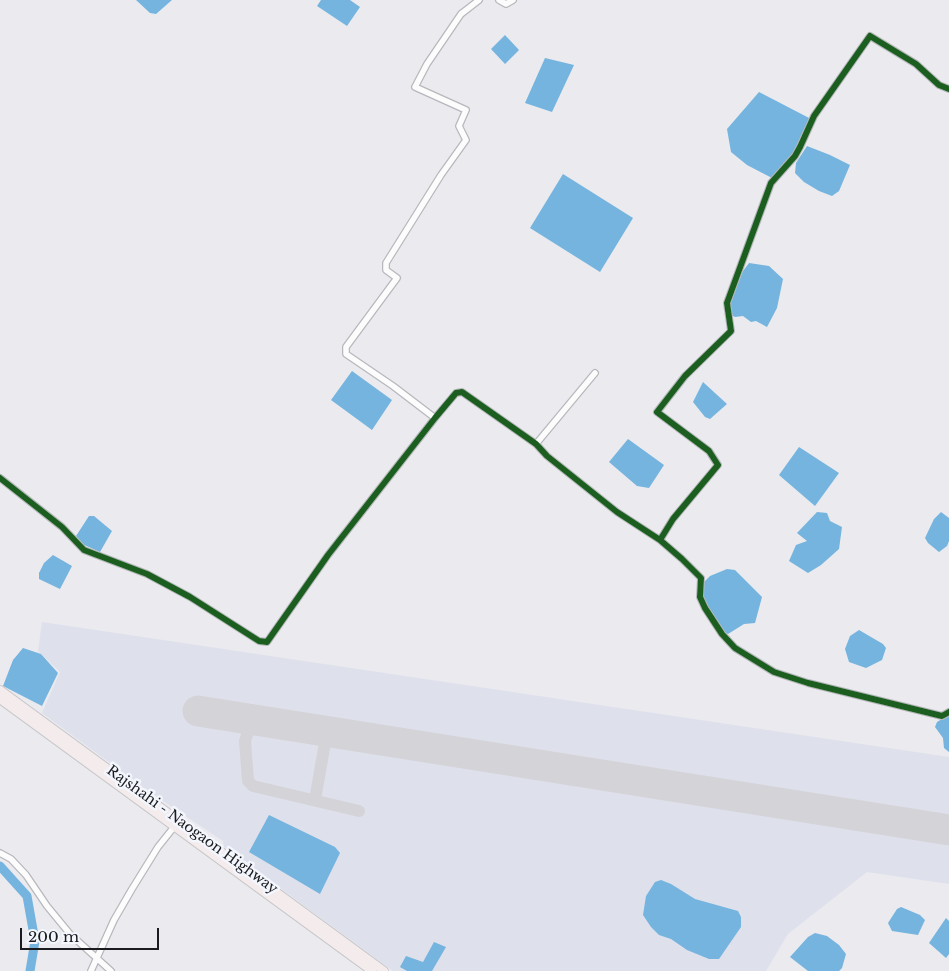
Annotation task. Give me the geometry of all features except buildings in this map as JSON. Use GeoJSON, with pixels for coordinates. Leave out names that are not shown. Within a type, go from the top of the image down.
{"type":"FeatureCollection","features":[{"type":"Feature","properties":{"kind":"main road","name":"Rajshahi - Naogaon Highway"},"geometry":{"type":"LineString","coordinates":[[0,690],[164,815],[174,827],[372,971]]}},
{"type":"Feature","properties":{"kind":"main road","name":"Rajshahi - Naogaon Highway"},"geometry":{"type":"LineString","coordinates":[[0,699],[384,971]]}},
{"type":"Feature","properties":{"kind":"street"},"geometry":{"type":"LineString","coordinates":[[435,418],[346,354],[346,347],[397,278],[386,270],[386,263],[441,175],[466,140],[459,126],[466,110],[415,87],[427,64],[461,14],[479,0]]}},
{"type":"Feature","properties":{"kind":"street"},"geometry":{"type":"LineString","coordinates":[[499,0],[506,4],[513,0]]}},
{"type":"Feature","properties":{"kind":"street"},"geometry":{"type":"LineString","coordinates":[[660,540],[673,519],[718,465],[710,451],[657,412],[685,376],[731,331],[727,303],[771,183],[800,148],[814,116],[870,36],[916,64],[938,85],[949,89]]}},
{"type":"Feature","properties":{"kind":"street"},"geometry":{"type":"LineString","coordinates":[[536,444],[595,373]]}},
{"type":"Feature","properties":{"kind":"street"},"geometry":{"type":"LineString","coordinates":[[0,478],[62,527],[84,550],[147,574],[190,597],[259,641],[267,642],[328,555],[435,418],[456,393],[462,392],[536,444],[547,456],[609,506],[660,540],[682,558],[701,578],[700,597],[704,608],[722,634],[736,648],[774,672],[808,683],[942,716],[949,712]]}},
{"type":"Feature","properties":{"kind":"street"},"geometry":{"type":"LineString","coordinates":[[91,971],[114,920],[132,888],[158,847],[174,827]]}},
{"type":"Feature","properties":{"kind":"street"},"geometry":{"type":"LineString","coordinates":[[0,853],[11,859],[26,875],[46,906],[70,934],[111,971]]}},
{"type":"Feature","properties":{"kind":"shaded area"},"geometry":{"type":"Polygon","coordinates":[[[42,622],[949,757],[949,884],[867,872],[788,934],[766,971],[393,971],[224,847],[223,841],[151,793],[42,713],[60,672],[38,651],[42,622]]]}},
{"type":"Feature","properties":{"kind":"water"},"geometry":{"type":"Polygon","coordinates":[[[136,0],[172,0],[156,14],[150,13],[136,0]]]}},
{"type":"Feature","properties":{"kind":"water"},"geometry":{"type":"Polygon","coordinates":[[[321,0],[350,0],[360,7],[347,26],[317,6],[321,0]]]}},
{"type":"Feature","properties":{"kind":"water"},"geometry":{"type":"Polygon","coordinates":[[[505,35],[519,50],[505,64],[491,49],[505,35]]]}},
{"type":"Feature","properties":{"kind":"water"},"geometry":{"type":"Polygon","coordinates":[[[545,58],[574,65],[552,112],[525,103],[545,58]]]}},
{"type":"Feature","properties":{"kind":"water"},"geometry":{"type":"Polygon","coordinates":[[[759,92],[811,119],[793,154],[772,178],[747,165],[731,152],[727,129],[759,92]]]}},
{"type":"Feature","properties":{"kind":"water"},"geometry":{"type":"Polygon","coordinates":[[[807,146],[850,165],[839,191],[832,196],[804,182],[795,173],[796,163],[807,146]]]}},
{"type":"Feature","properties":{"kind":"water"},"geometry":{"type":"Polygon","coordinates":[[[563,174],[633,218],[600,272],[530,228],[563,174]]]}},
{"type":"Feature","properties":{"kind":"water"},"geometry":{"type":"Polygon","coordinates":[[[749,263],[769,266],[783,279],[777,308],[767,327],[756,321],[751,322],[743,316],[735,317],[731,315],[729,306],[743,271],[749,263]]]}},
{"type":"Feature","properties":{"kind":"water"},"geometry":{"type":"Polygon","coordinates":[[[352,371],[392,400],[372,430],[331,400],[352,371]]]}},
{"type":"Feature","properties":{"kind":"water"},"geometry":{"type":"Polygon","coordinates":[[[703,382],[727,404],[710,419],[705,417],[693,402],[703,382]]]}},
{"type":"Feature","properties":{"kind":"water"},"geometry":{"type":"Polygon","coordinates":[[[628,439],[664,465],[649,488],[637,486],[609,462],[628,439]]]}},
{"type":"Feature","properties":{"kind":"water"},"geometry":{"type":"Polygon","coordinates":[[[799,447],[839,473],[815,506],[779,475],[799,447]]]}},
{"type":"Feature","properties":{"kind":"water"},"geometry":{"type":"Polygon","coordinates":[[[817,512],[827,513],[830,521],[842,527],[839,549],[821,565],[808,573],[789,561],[796,545],[807,541],[797,533],[817,512]]]}},
{"type":"Feature","properties":{"kind":"water"},"geometry":{"type":"Polygon","coordinates":[[[941,512],[949,518],[949,541],[947,546],[939,552],[925,538],[934,519],[941,512]]]}},
{"type":"Feature","properties":{"kind":"water"},"geometry":{"type":"Polygon","coordinates":[[[89,516],[94,516],[112,531],[100,552],[82,544],[76,536],[89,516]]]}},
{"type":"Feature","properties":{"kind":"water"},"geometry":{"type":"Polygon","coordinates":[[[53,555],[72,566],[60,589],[39,579],[39,573],[44,563],[53,555]]]}},
{"type":"Feature","properties":{"kind":"water"},"geometry":{"type":"Polygon","coordinates":[[[727,569],[735,570],[762,597],[755,623],[744,624],[728,634],[721,631],[702,596],[704,582],[710,576],[727,569]]]}},
{"type":"Feature","properties":{"kind":"water"},"geometry":{"type":"Polygon","coordinates":[[[859,630],[883,644],[886,648],[882,660],[866,668],[849,662],[845,649],[850,636],[859,630]]]}},
{"type":"Feature","properties":{"kind":"water"},"geometry":{"type":"Polygon","coordinates":[[[23,648],[41,654],[58,673],[42,706],[3,686],[13,660],[23,648]]]}},
{"type":"Feature","properties":{"kind":"water"},"geometry":{"type":"Polygon","coordinates":[[[949,716],[949,752],[944,748],[943,738],[935,727],[937,722],[949,716]]]}},
{"type":"Feature","properties":{"kind":"water"},"geometry":{"type":"Polygon","coordinates":[[[269,815],[335,847],[340,853],[320,894],[249,852],[269,815]]]}},
{"type":"Feature","properties":{"kind":"water"},"geometry":{"type":"Polygon","coordinates":[[[661,880],[695,899],[738,911],[741,917],[741,927],[719,959],[709,959],[687,950],[671,939],[659,935],[651,927],[643,915],[646,896],[655,882],[661,880]]]}},
{"type":"Feature","properties":{"kind":"water"},"geometry":{"type":"Polygon","coordinates":[[[901,907],[920,915],[925,920],[918,935],[892,931],[888,923],[897,909],[901,907]]]}},
{"type":"Feature","properties":{"kind":"water"},"geometry":{"type":"Polygon","coordinates":[[[946,918],[949,921],[949,954],[946,958],[929,943],[946,918]]]}},
{"type":"Feature","properties":{"kind":"water"},"geometry":{"type":"Polygon","coordinates":[[[815,933],[827,936],[839,945],[846,954],[842,968],[839,971],[808,971],[790,957],[808,937],[815,933]]]}},
{"type":"Feature","properties":{"kind":"water"},"geometry":{"type":"Polygon","coordinates":[[[434,942],[446,947],[432,971],[407,971],[400,967],[406,956],[423,962],[434,942]]]}},
{"type":"Feature","properties":{"kind":"waterway"},"geometry":{"type":"LineString","coordinates":[[0,866],[27,896],[35,941],[30,971]]}},
{"type":"Feature","properties":{"kind":"taxiway"},"geometry":{"type":"LineString","coordinates":[[257,720],[250,726],[245,741],[248,781],[253,786],[359,811]]}},
{"type":"Feature","properties":{"kind":"taxiway"},"geometry":{"type":"LineString","coordinates":[[315,800],[327,731]]}},
{"type":"Feature","properties":{"kind":"runway"},"geometry":{"type":"LineString","coordinates":[[198,711],[949,830]]}},
{"type":"Feature","properties":{"kind":"cycle path"},"geometry":{"type":"LineString","coordinates":[[660,540],[673,519],[718,465],[709,451],[657,412],[685,376],[731,331],[727,303],[771,183],[795,156],[814,116],[870,36],[916,64],[939,85],[949,89]]}},
{"type":"Feature","properties":{"kind":"cycle path"},"geometry":{"type":"LineString","coordinates":[[0,478],[62,527],[84,550],[147,574],[190,597],[259,641],[267,642],[328,555],[435,418],[456,393],[462,392],[536,444],[547,456],[617,512],[660,540],[682,559],[701,578],[700,597],[705,608],[722,634],[735,648],[774,672],[808,683],[942,716],[949,712]]}}]}
